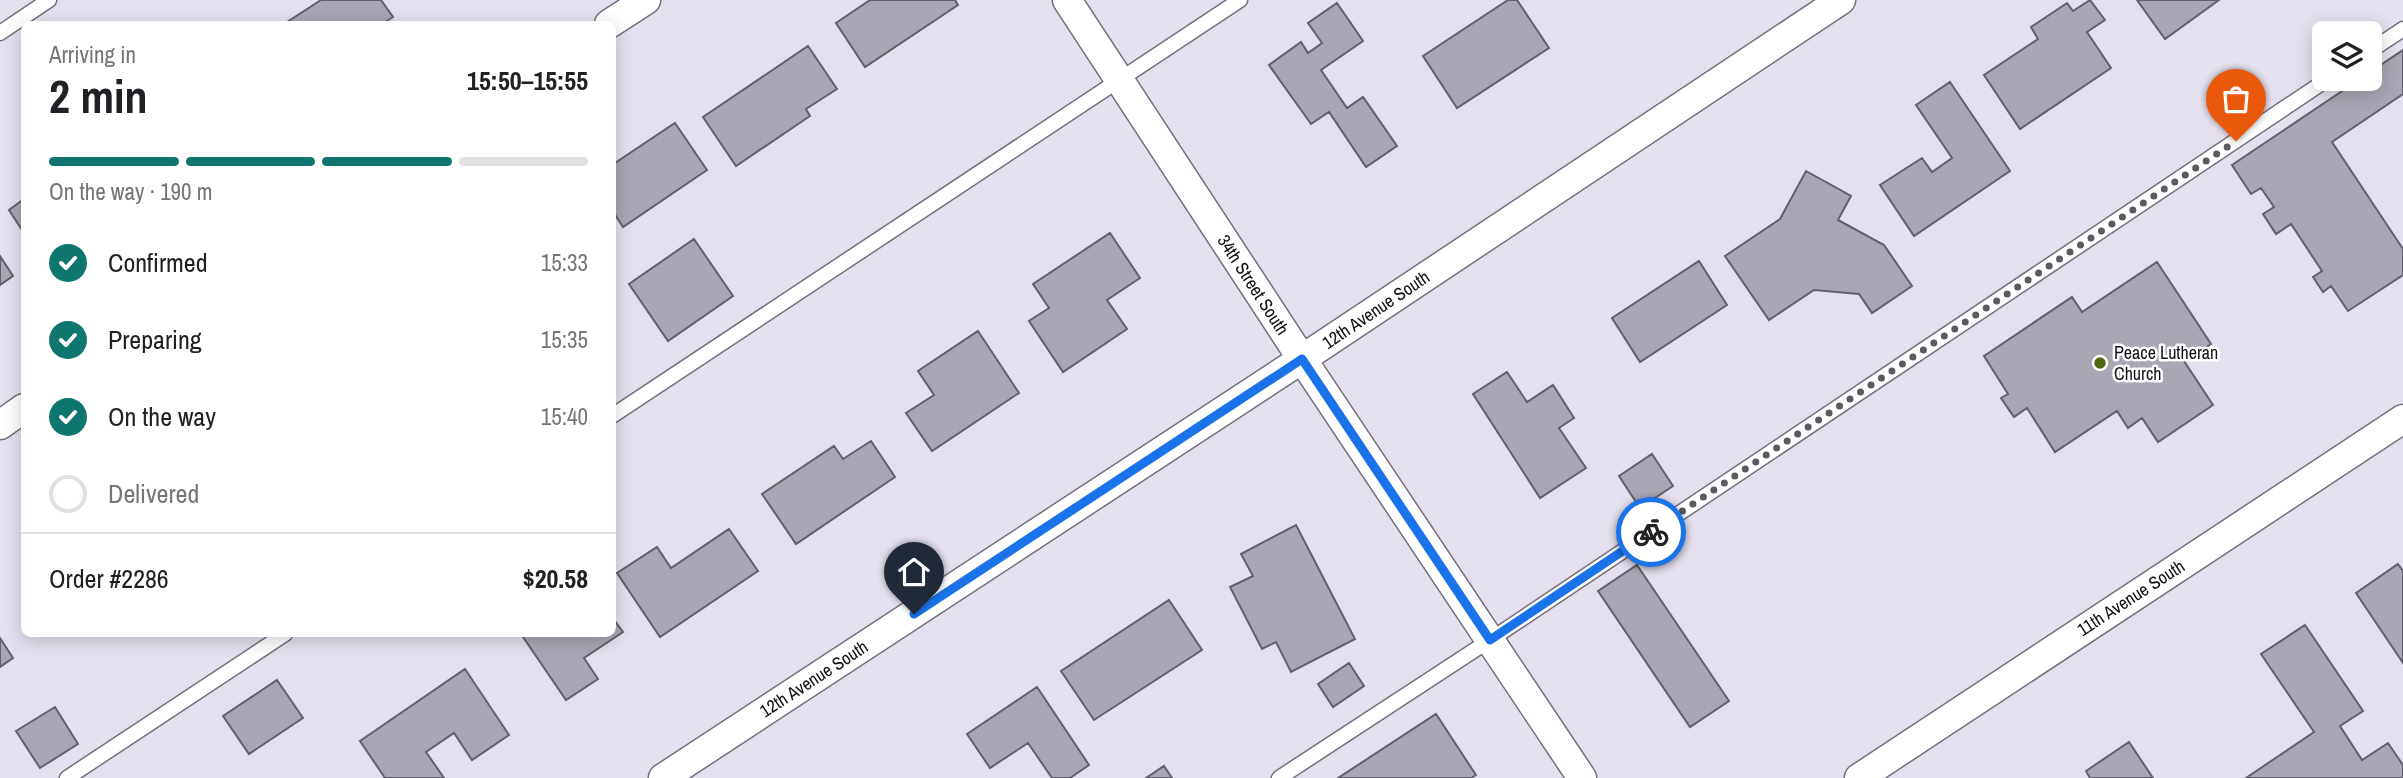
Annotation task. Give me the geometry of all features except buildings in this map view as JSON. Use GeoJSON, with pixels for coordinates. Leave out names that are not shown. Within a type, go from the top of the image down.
{"type":"FeatureCollection","features":[{"type":"Feature","properties":{"kind":"street"},"geometry":{"type":"LineString","coordinates":[[614,21],[646,0]]}},
{"type":"Feature","properties":{"kind":"street","name":"34th Street South"},"geometry":{"type":"LineString","coordinates":[[1067,0],[1302,359],[1583,778]]}},
{"type":"Feature","properties":{"kind":"street","name":"12th Avenue South"},"geometry":{"type":"LineString","coordinates":[[663,778],[1302,359],[1841,0]]}},
{"type":"Feature","properties":{"kind":"street"},"geometry":{"type":"LineString","coordinates":[[0,425],[21,410]]}},
{"type":"Feature","properties":{"kind":"street","name":"11th Avenue South"},"geometry":{"type":"LineString","coordinates":[[1859,778],[2403,419]]}},
{"type":"Feature","properties":{"kind":"lane"},"geometry":{"type":"LineString","coordinates":[[0,33],[50,0]]}},
{"type":"Feature","properties":{"kind":"lane"},"geometry":{"type":"LineString","coordinates":[[616,413],[1240,0]]}},
{"type":"Feature","properties":{"kind":"lane"},"geometry":{"type":"LineString","coordinates":[[2382,43],[2403,29]]}},
{"type":"Feature","properties":{"kind":"lane"},"geometry":{"type":"LineString","coordinates":[[1279,778],[1490,640],[2312,90]]}},
{"type":"Feature","properties":{"kind":"lane"},"geometry":{"type":"LineString","coordinates":[[67,778],[280,637]]}},
{"type":"Feature","properties":{"kind":"way so far"},"geometry":{"type":"LineString","coordinates":[[1651,532],[2236,141]]}},
{"type":"Feature","properties":{"kind":"place","name":"Peace Lutheran Church"},"geometry":{"type":"Point","coordinates":[2100,363]}},
{"type":"Feature","properties":{"kind":"route"},"geometry":{"type":"LineString","coordinates":[[914,614],[1302,359],[1490,640],[1651,532]]}}]}
